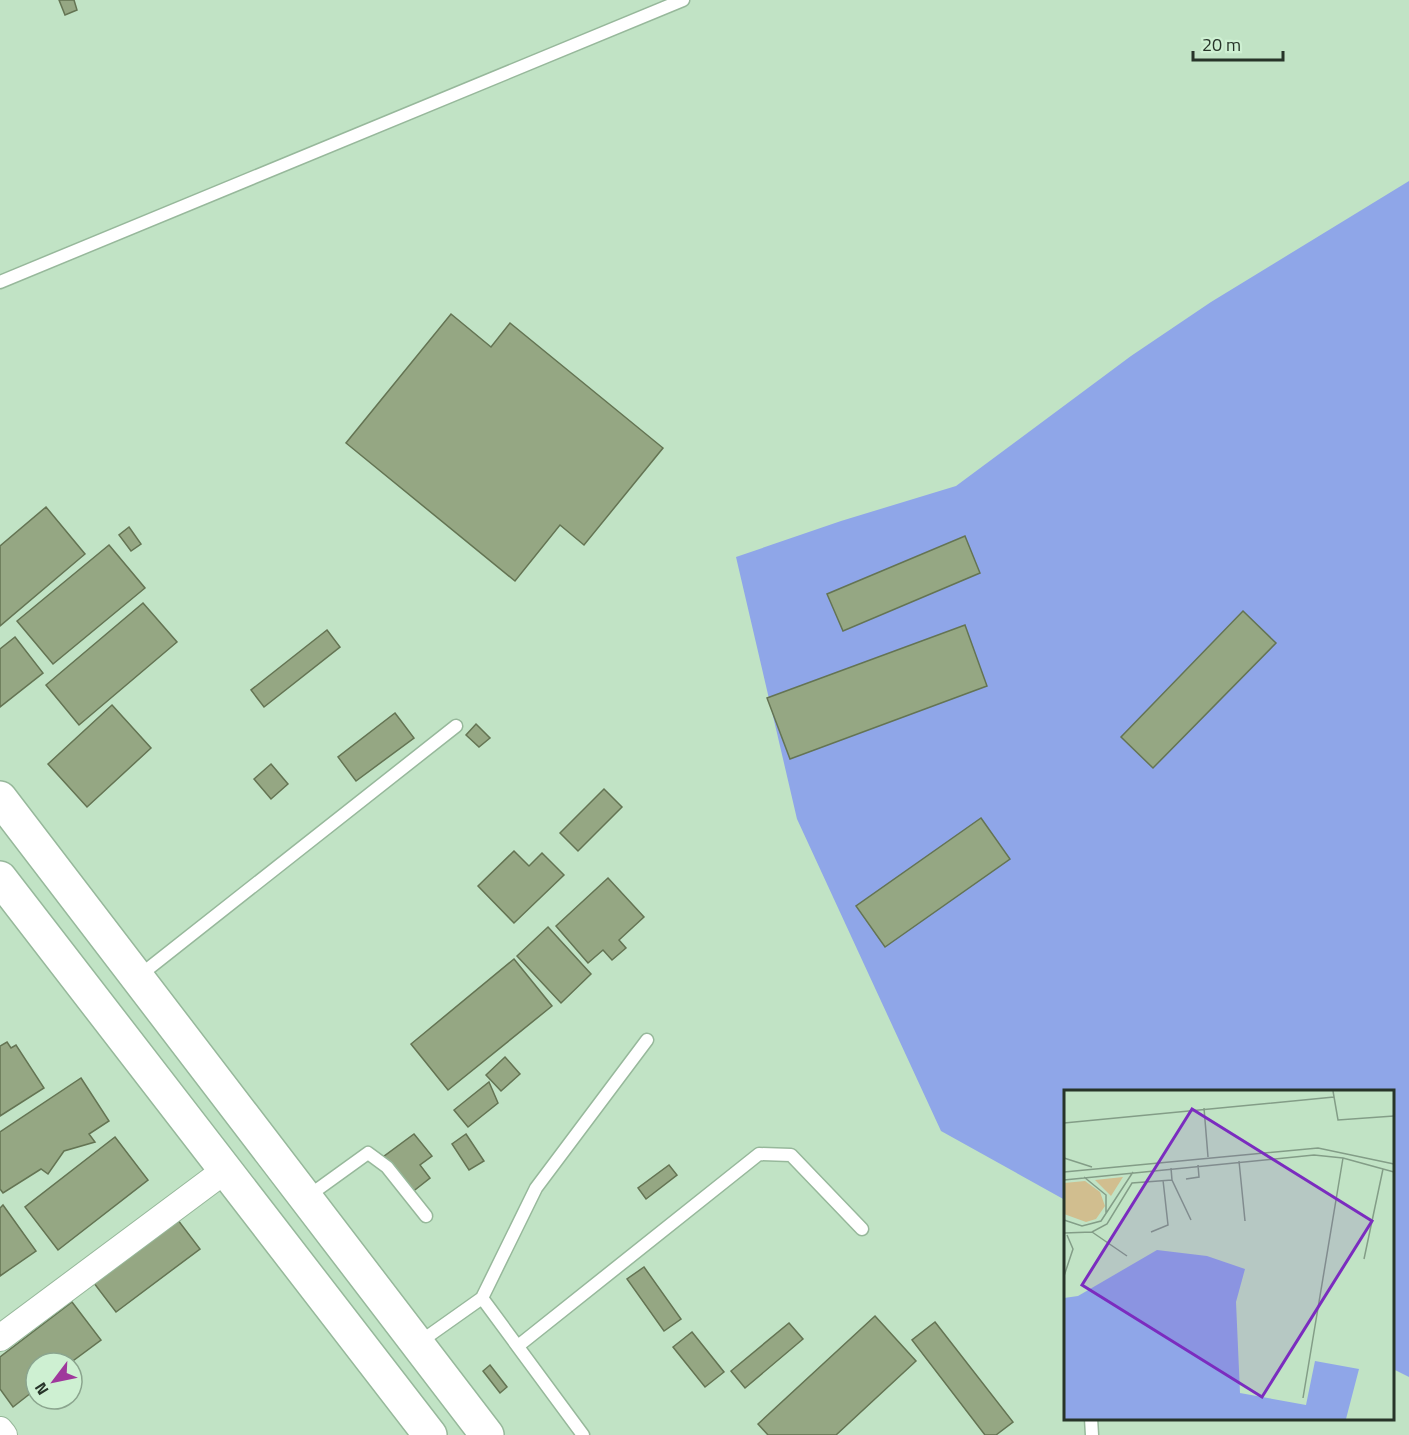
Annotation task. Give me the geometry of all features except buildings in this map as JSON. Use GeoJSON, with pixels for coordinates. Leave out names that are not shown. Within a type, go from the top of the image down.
{"type":"FeatureCollection","features":[{"type":"Feature","properties":{"kind":"main road"},"geometry":{"type":"LineString","coordinates":[[0,798],[487,1435]]}},
{"type":"Feature","properties":{"kind":"main road"},"geometry":{"type":"LineString","coordinates":[[0,878],[430,1435]]}},
{"type":"Feature","properties":{"kind":"street"},"geometry":{"type":"LineString","coordinates":[[0,1338],[224,1171]]}},
{"type":"Feature","properties":{"kind":"street"},"geometry":{"type":"LineString","coordinates":[[0,1430],[4,1435]]}},
{"type":"Feature","properties":{"kind":"lane"},"geometry":{"type":"LineString","coordinates":[[0,282],[683,0]]}},
{"type":"Feature","properties":{"kind":"lane"},"geometry":{"type":"LineString","coordinates":[[137,979],[456,726]]}},
{"type":"Feature","properties":{"kind":"lane"},"geometry":{"type":"LineString","coordinates":[[416,1344],[482,1298],[536,1188],[647,1040]]}},
{"type":"Feature","properties":{"kind":"lane"},"geometry":{"type":"LineString","coordinates":[[306,1198],[368,1153],[387,1167],[426,1216]]}},
{"type":"Feature","properties":{"kind":"lane"},"geometry":{"type":"LineString","coordinates":[[518,1346],[759,1154],[791,1155],[862,1229]]}},
{"type":"Feature","properties":{"kind":"lane"},"geometry":{"type":"LineString","coordinates":[[482,1298],[583,1435]]}},
{"type":"Feature","properties":{"kind":"lane"},"geometry":{"type":"LineString","coordinates":[[1091,1420],[1092,1435]]}},
{"type":"Feature","properties":{"kind":"water"},"geometry":{"type":"Polygon","coordinates":[[[1409,181],[1409,1377],[1394,1370],[1394,1090],[1064,1090],[1064,1199],[941,1131],[797,819],[736,557],[841,521],[956,486],[1131,356],[1211,302],[1409,181]]]}}]}
